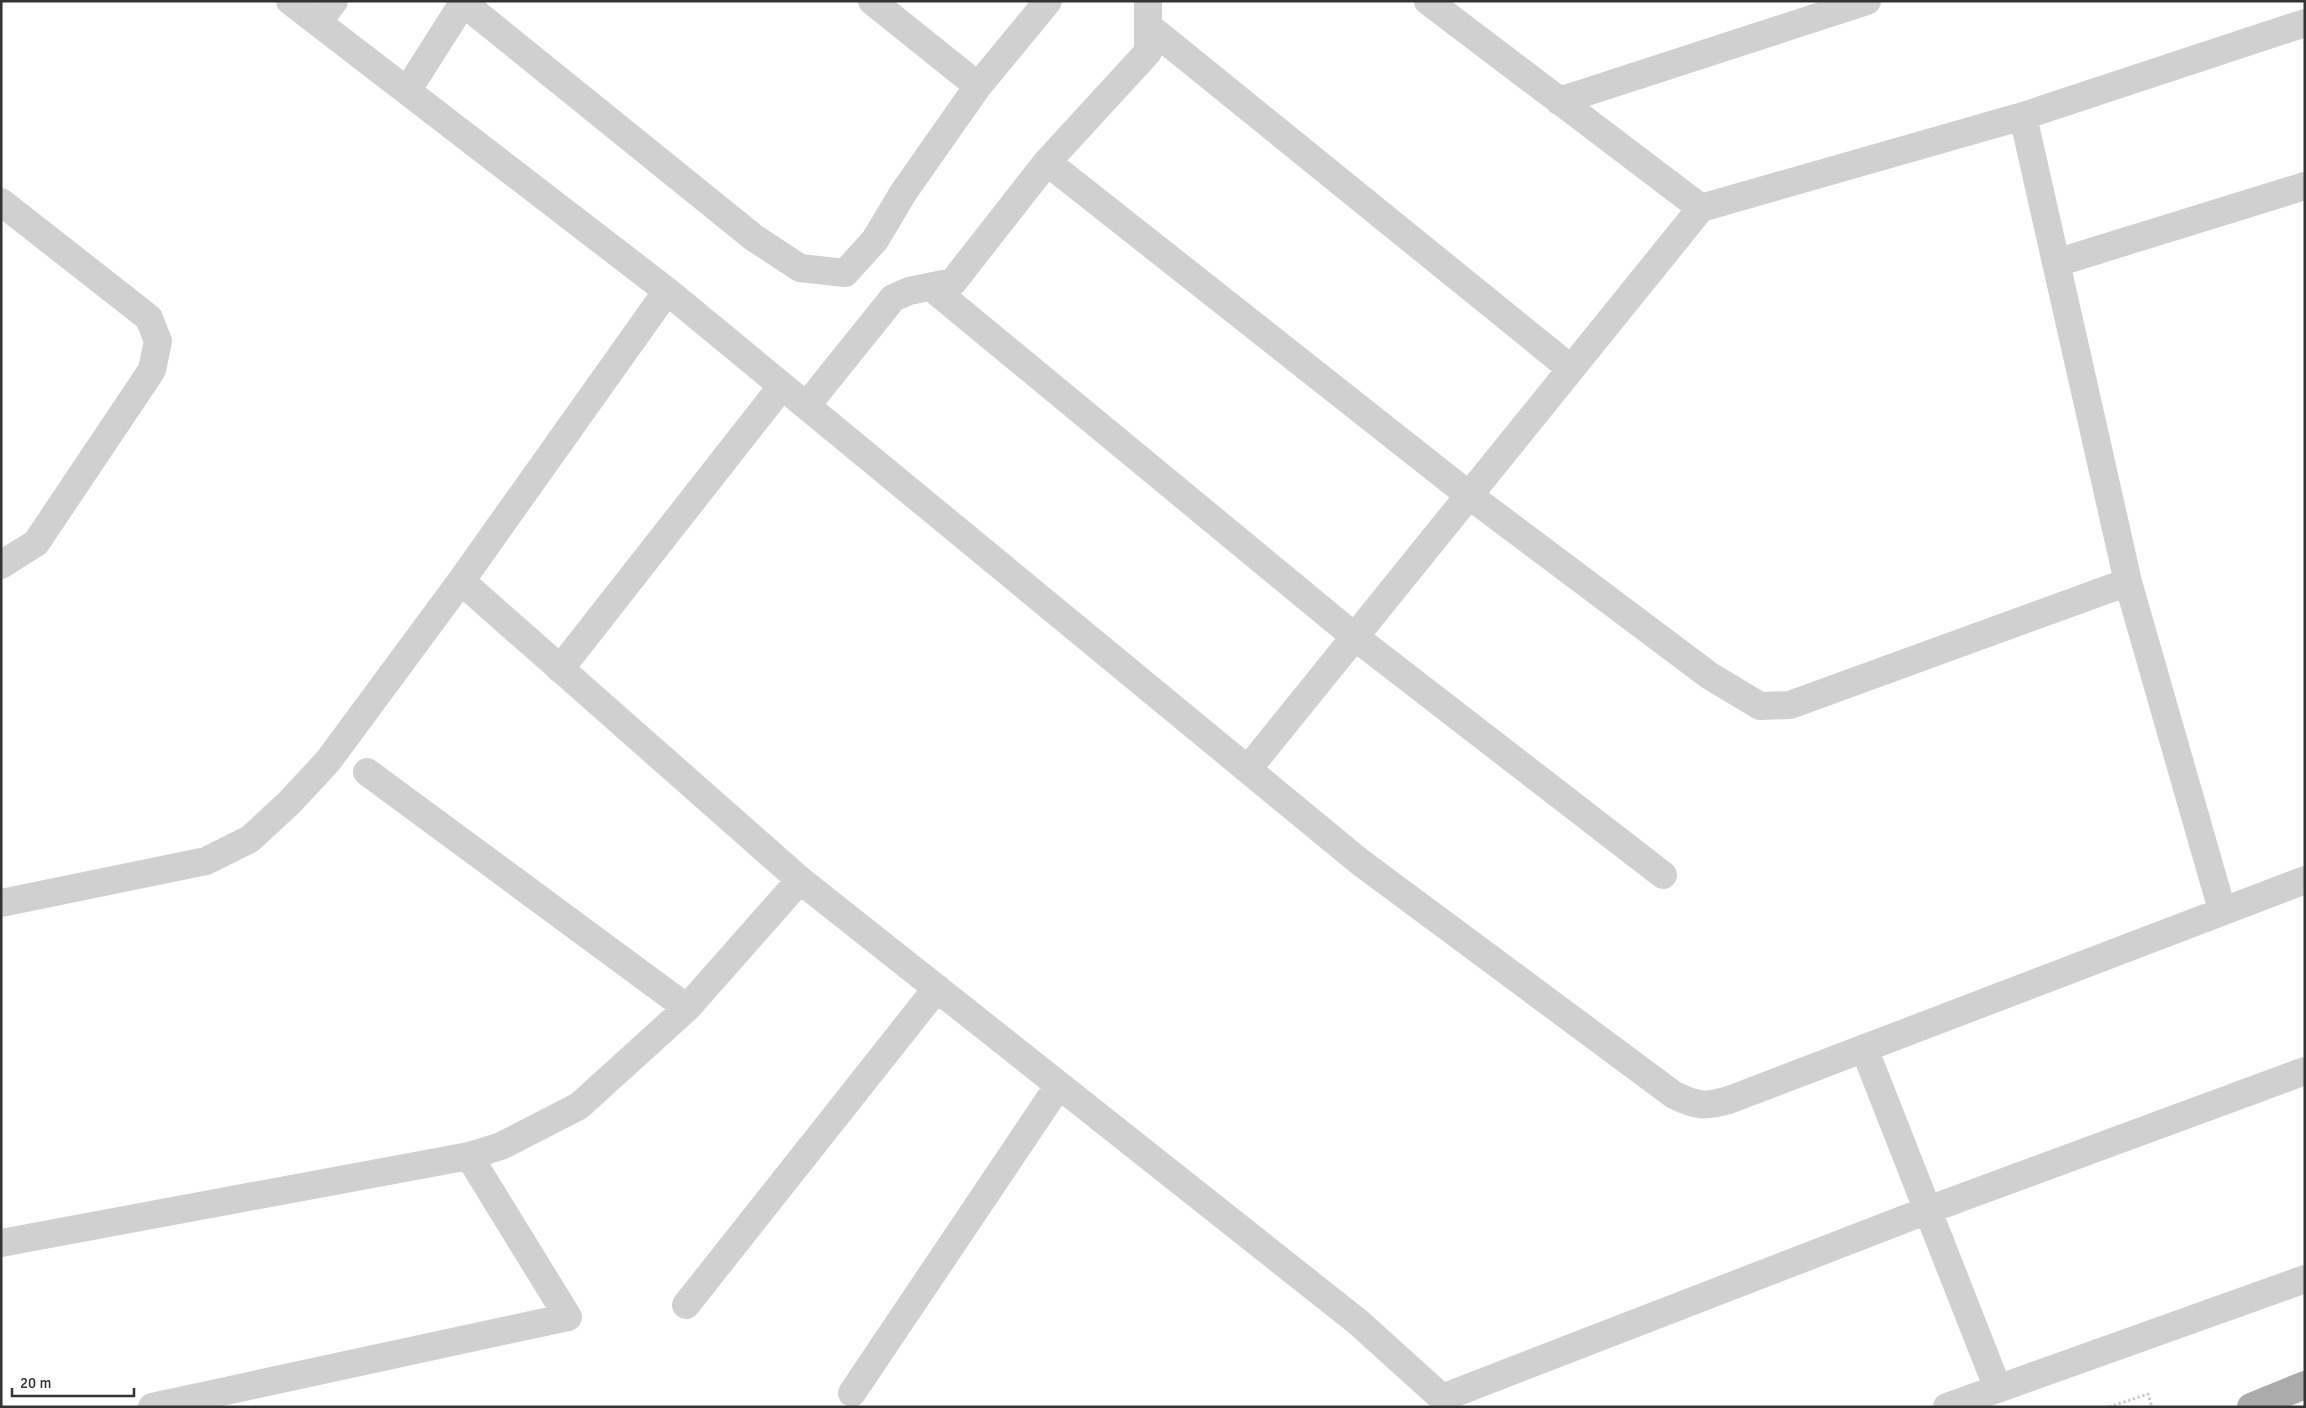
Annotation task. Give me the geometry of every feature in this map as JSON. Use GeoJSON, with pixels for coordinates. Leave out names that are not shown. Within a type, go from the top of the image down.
{"type":"FeatureCollection","features":[{"type":"Feature","properties":{"kind":"main road"},"geometry":{"type":"LineString","coordinates":[[2251,1407],[2305,1385]]}},
{"type":"Feature","properties":{"kind":"street"},"geometry":{"type":"LineString","coordinates":[[290,1],[326,12],[407,91],[667,291],[1368,868],[1674,1095],[1695,1105],[1711,1105],[1729,1100],[2222,910],[2305,880]]}},
{"type":"Feature","properties":{"kind":"street"},"geometry":{"type":"LineString","coordinates":[[872,1],[978,86]]}},
{"type":"Feature","properties":{"kind":"street"},"geometry":{"type":"LineString","coordinates":[[407,91],[462,2],[753,237],[800,268],[845,273],[875,240],[903,193],[978,86],[1048,1]]}},
{"type":"Feature","properties":{"kind":"street"},"geometry":{"type":"LineString","coordinates":[[1428,1],[1701,208]]}},
{"type":"Feature","properties":{"kind":"street"},"geometry":{"type":"LineString","coordinates":[[1559,101],[1867,1]]}},
{"type":"Feature","properties":{"kind":"street"},"geometry":{"type":"LineString","coordinates":[[807,405],[893,298],[909,291],[953,282],[1047,162],[1148,52],[1148,14]]}},
{"type":"Feature","properties":{"kind":"street"},"geometry":{"type":"LineString","coordinates":[[1148,14],[1570,368]]}},
{"type":"Feature","properties":{"kind":"street"},"geometry":{"type":"LineString","coordinates":[[1248,769],[1701,208],[2022,116],[2305,23]]}},
{"type":"Feature","properties":{"kind":"street"},"geometry":{"type":"LineString","coordinates":[[2022,116],[2128,582],[2222,910]]}},
{"type":"Feature","properties":{"kind":"street"},"geometry":{"type":"LineString","coordinates":[[1047,162],[1470,496],[1710,676],[1760,706],[1790,705],[2128,582]]}},
{"type":"Feature","properties":{"kind":"street"},"geometry":{"type":"LineString","coordinates":[[2056,263],[2305,186]]}},
{"type":"Feature","properties":{"kind":"street"},"geometry":{"type":"LineString","coordinates":[[1,202],[149,318],[158,341],[152,370],[36,543],[1,565]]}},
{"type":"Feature","properties":{"kind":"street"},"geometry":{"type":"LineString","coordinates":[[931,287],[1355,637],[1663,875]]}},
{"type":"Feature","properties":{"kind":"street"},"geometry":{"type":"LineString","coordinates":[[1,903],[206,861],[250,838],[289,803],[328,761],[461,581],[667,291]]}},
{"type":"Feature","properties":{"kind":"street"},"geometry":{"type":"LineString","coordinates":[[560,669],[782,386]]}},
{"type":"Feature","properties":{"kind":"street"},"geometry":{"type":"LineString","coordinates":[[461,581],[800,880],[1358,1322],[1443,1402],[1928,1210],[2305,1071]]}},
{"type":"Feature","properties":{"kind":"street"},"geometry":{"type":"LineString","coordinates":[[367,772],[687,1008]]}},
{"type":"Feature","properties":{"kind":"street"},"geometry":{"type":"LineString","coordinates":[[1,1243],[469,1156],[501,1146],[579,1106],[687,1008],[800,880]]}},
{"type":"Feature","properties":{"kind":"street"},"geometry":{"type":"LineString","coordinates":[[686,1305],[937,988]]}},
{"type":"Feature","properties":{"kind":"street"},"geometry":{"type":"LineString","coordinates":[[1864,1048],[1998,1389]]}},
{"type":"Feature","properties":{"kind":"street"},"geometry":{"type":"LineString","coordinates":[[852,1393],[1059,1085]]}},
{"type":"Feature","properties":{"kind":"street"},"geometry":{"type":"LineString","coordinates":[[152,1407],[568,1317],[469,1156]]}},
{"type":"Feature","properties":{"kind":"street"},"geometry":{"type":"LineString","coordinates":[[1947,1407],[2305,1279]]}},
{"type":"Feature","properties":{"kind":"path"},"geometry":{"type":"LineString","coordinates":[[2110,1407],[2148,1394],[2152,1407]]}}]}
